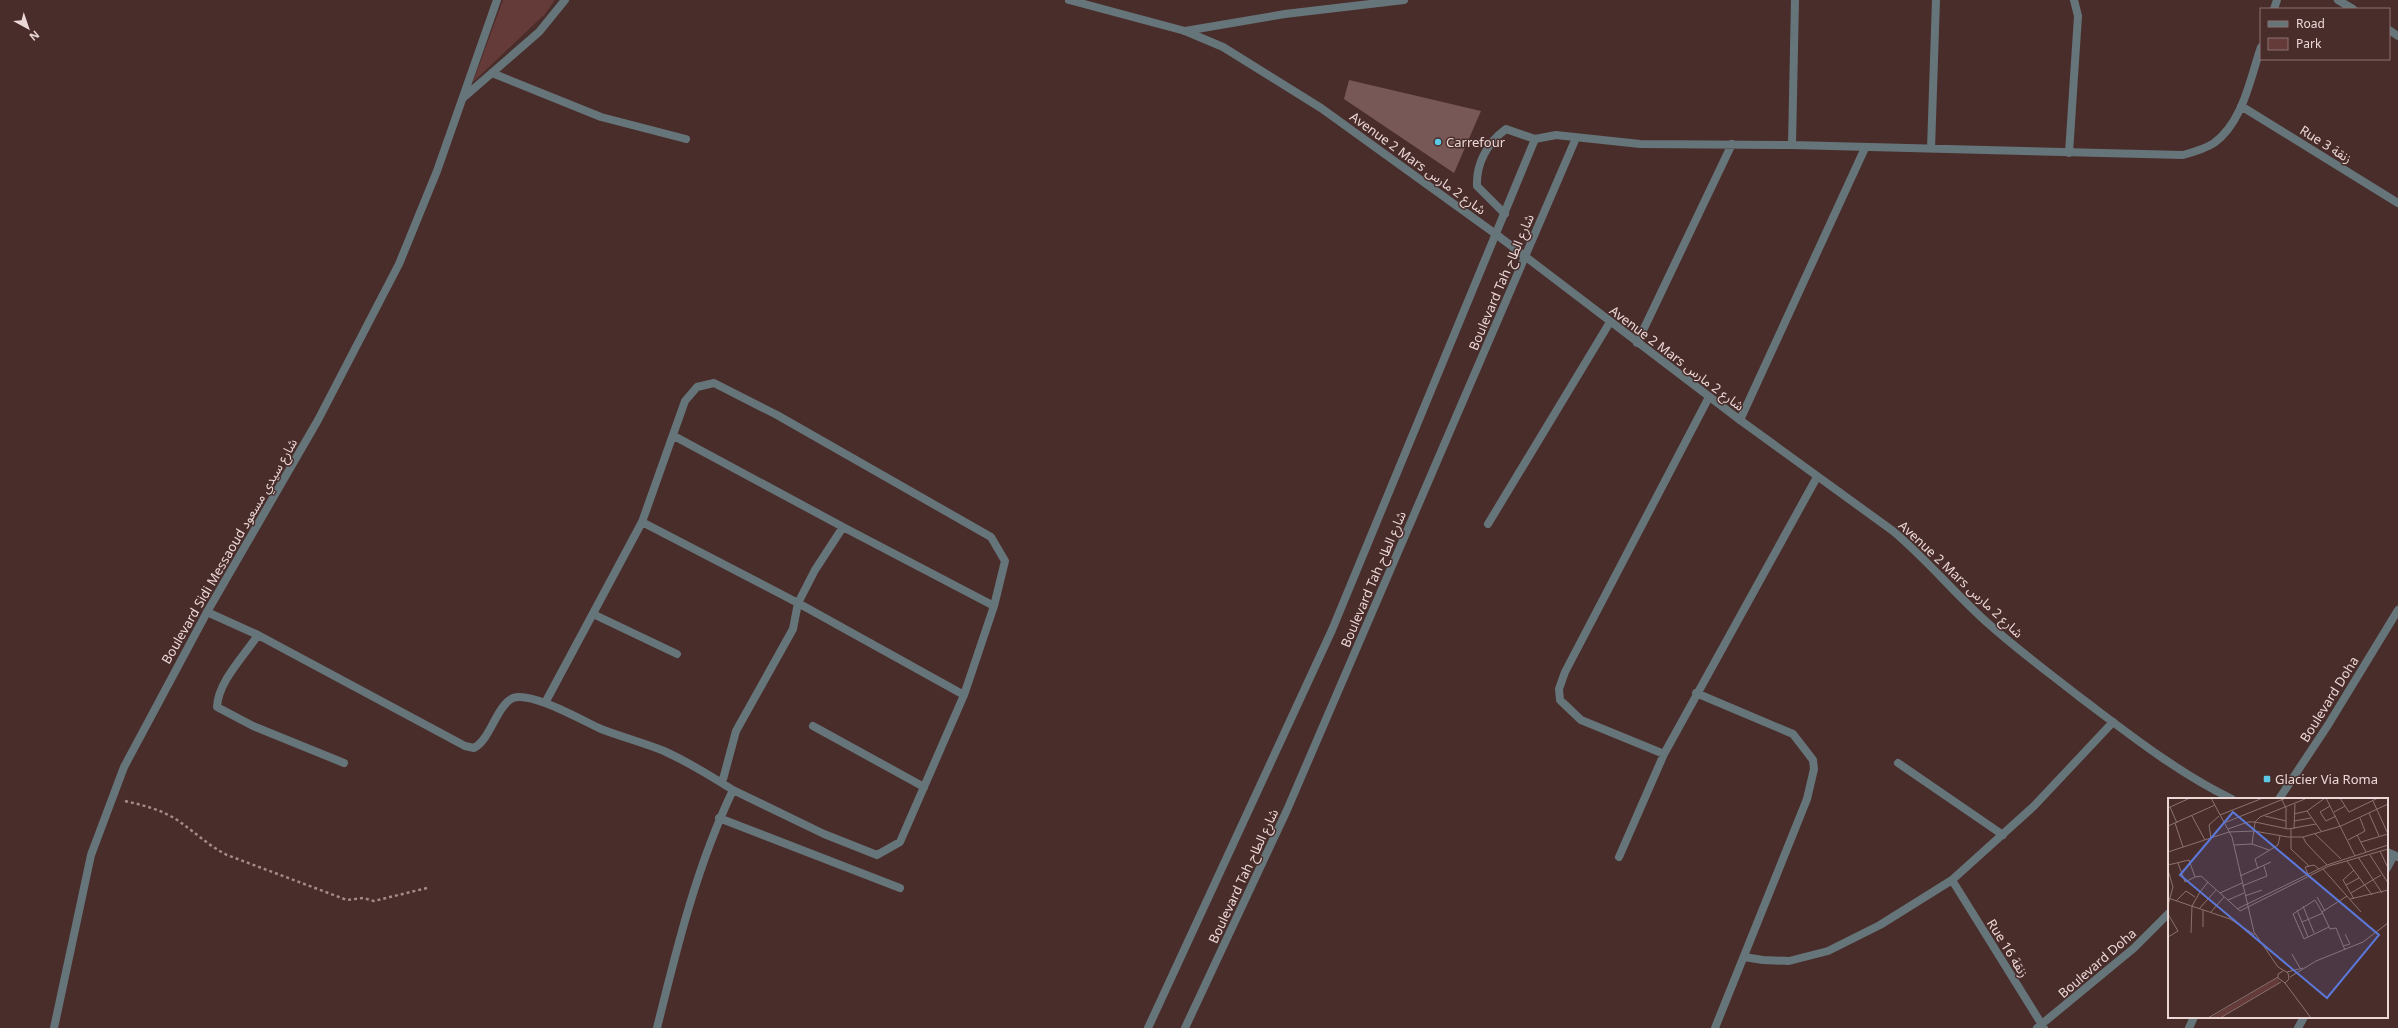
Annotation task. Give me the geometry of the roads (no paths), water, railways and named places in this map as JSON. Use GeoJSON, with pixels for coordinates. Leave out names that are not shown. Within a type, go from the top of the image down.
{"type":"FeatureCollection","features":[{"type":"Feature","properties":{"kind":"street","name":"Boulevard Sidi Messaoud شارع سيدي مسعود"},"geometry":{"type":"LineString","coordinates":[[54,1028],[91,855],[111,797],[143,730],[207,612],[318,420],[399,264],[424,206],[497,0]]}},
{"type":"Feature","properties":{"kind":"street","name":"Boulevard Sidi Messaoud شارع سيدي مسعود"},"geometry":{"type":"LineString","coordinates":[[462,99],[539,32],[565,0]]}},
{"type":"Feature","properties":{"kind":"street","name":"Avenue 2 Mars شارع 2 مارس"},"geometry":{"type":"LineString","coordinates":[[1069,0],[1185,31],[1223,47],[1321,108],[1497,235],[1637,343],[1916,550],[1981,617],[2022,653],[2113,722],[2198,781],[2230,798]]}},
{"type":"Feature","properties":{"kind":"street"},"geometry":{"type":"LineString","coordinates":[[1185,31],[1285,14],[1404,0]]}},
{"type":"Feature","properties":{"kind":"street"},"geometry":{"type":"LineString","coordinates":[[1792,145],[1794,0]]}},
{"type":"Feature","properties":{"kind":"street"},"geometry":{"type":"LineString","coordinates":[[1931,149],[1936,0]]}},
{"type":"Feature","properties":{"kind":"street"},"geometry":{"type":"LineString","coordinates":[[2069,153],[2078,16],[2074,0]]}},
{"type":"Feature","properties":{"kind":"street"},"geometry":{"type":"LineString","coordinates":[[2338,0],[2351,8]]}},
{"type":"Feature","properties":{"kind":"street"},"geometry":{"type":"LineString","coordinates":[[1506,214],[1477,186],[1476,174],[1486,150],[1495,137],[1506,129],[1535,139],[1556,135],[1640,144],[1792,145],[2183,155],[2214,143],[2225,132],[2241,106],[2260,50]]}},
{"type":"Feature","properties":{"kind":"street"},"geometry":{"type":"LineString","coordinates":[[492,73],[601,117],[686,139]]}},
{"type":"Feature","properties":{"kind":"street","name":"Rue 3 زنقة"},"geometry":{"type":"LineString","coordinates":[[2241,106],[2398,203]]}},
{"type":"Feature","properties":{"kind":"street","name":"Boulevard Tah شارع الطاح"},"geometry":{"type":"LineString","coordinates":[[1185,1028],[1287,810],[1576,138]]}},
{"type":"Feature","properties":{"kind":"street","name":"Boulevard Tah شارع الطاح"},"geometry":{"type":"LineString","coordinates":[[1148,1028],[1332,630],[1506,214],[1535,139]]}},
{"type":"Feature","properties":{"kind":"street"},"geometry":{"type":"LineString","coordinates":[[1637,343],[1732,144]]}},
{"type":"Feature","properties":{"kind":"street"},"geometry":{"type":"LineString","coordinates":[[1740,420],[1865,148]]}},
{"type":"Feature","properties":{"kind":"street"},"geometry":{"type":"LineString","coordinates":[[1488,524],[1610,322]]}},
{"type":"Feature","properties":{"kind":"street"},"geometry":{"type":"LineString","coordinates":[[207,612],[258,635],[470,748],[480,743],[507,704],[513,698],[522,697],[545,703],[601,728],[665,752],[733,790],[824,834],[877,855],[900,842],[924,787],[964,695],[994,606],[1005,561],[992,537],[777,414],[714,383],[697,387],[685,401],[674,436],[642,522],[545,703]]}},
{"type":"Feature","properties":{"kind":"street"},"geometry":{"type":"LineString","coordinates":[[1664,754],[1581,720],[1560,700],[1558,689],[1565,672],[1709,397]]}},
{"type":"Feature","properties":{"kind":"street"},"geometry":{"type":"LineString","coordinates":[[674,436],[994,606]]}},
{"type":"Feature","properties":{"kind":"street"},"geometry":{"type":"LineString","coordinates":[[1620,857],[1664,754],[1696,693],[1817,477]]}},
{"type":"Feature","properties":{"kind":"street"},"geometry":{"type":"LineString","coordinates":[[642,522],[798,603],[964,695]]}},
{"type":"Feature","properties":{"kind":"street"},"geometry":{"type":"LineString","coordinates":[[722,783],[736,731],[793,629],[798,603],[815,570],[843,527]]}},
{"type":"Feature","properties":{"kind":"street","name":"Boulevard Doha"},"geometry":{"type":"LineString","coordinates":[[2281,798],[2328,725],[2398,610]]}},
{"type":"Feature","properties":{"kind":"street"},"geometry":{"type":"LineString","coordinates":[[593,614],[677,654]]}},
{"type":"Feature","properties":{"kind":"street"},"geometry":{"type":"LineString","coordinates":[[258,635],[225,682],[218,697],[217,707],[253,726],[344,763]]}},
{"type":"Feature","properties":{"kind":"street"},"geometry":{"type":"LineString","coordinates":[[1696,693],[1793,734],[1813,760],[1814,769],[1807,799],[1715,1028]]}},
{"type":"Feature","properties":{"kind":"street"},"geometry":{"type":"LineString","coordinates":[[1744,957],[1763,960],[1789,961],[1828,952],[1880,925],[1952,880],[2004,835],[2034,806],[2113,722]]}},
{"type":"Feature","properties":{"kind":"street"},"geometry":{"type":"LineString","coordinates":[[813,726],[924,787]]}},
{"type":"Feature","properties":{"kind":"street"},"geometry":{"type":"LineString","coordinates":[[1898,762],[2004,835]]}},
{"type":"Feature","properties":{"kind":"street"},"geometry":{"type":"LineString","coordinates":[[657,1028],[677,947],[719,818],[733,790]]}},
{"type":"Feature","properties":{"kind":"street"},"geometry":{"type":"LineString","coordinates":[[719,818],[900,888]]}},
{"type":"Feature","properties":{"kind":"street"},"geometry":{"type":"LineString","coordinates":[[2388,866],[2393,855]]}},
{"type":"Feature","properties":{"kind":"street","name":"Rue 16 زنقة"},"geometry":{"type":"LineString","coordinates":[[1952,880],[2041,1027]]}},
{"type":"Feature","properties":{"kind":"street","name":"Boulevard Doha"},"geometry":{"type":"LineString","coordinates":[[2041,1027],[2134,948],[2168,914]]}},
{"type":"Feature","properties":{"kind":"street"},"geometry":{"type":"LineString","coordinates":[[2189,1028],[2194,1018]]}},
{"type":"Feature","properties":{"kind":"street"},"geometry":{"type":"LineString","coordinates":[[2298,1028],[2303,1018]]}},
{"type":"Feature","properties":{"kind":"place","name":"Carrefour"},"geometry":{"type":"Point","coordinates":[1438,142]}},
{"type":"Feature","properties":{"kind":"place","name":"Glacier Via Roma"},"geometry":{"type":"Point","coordinates":[2267,779]}}]}
